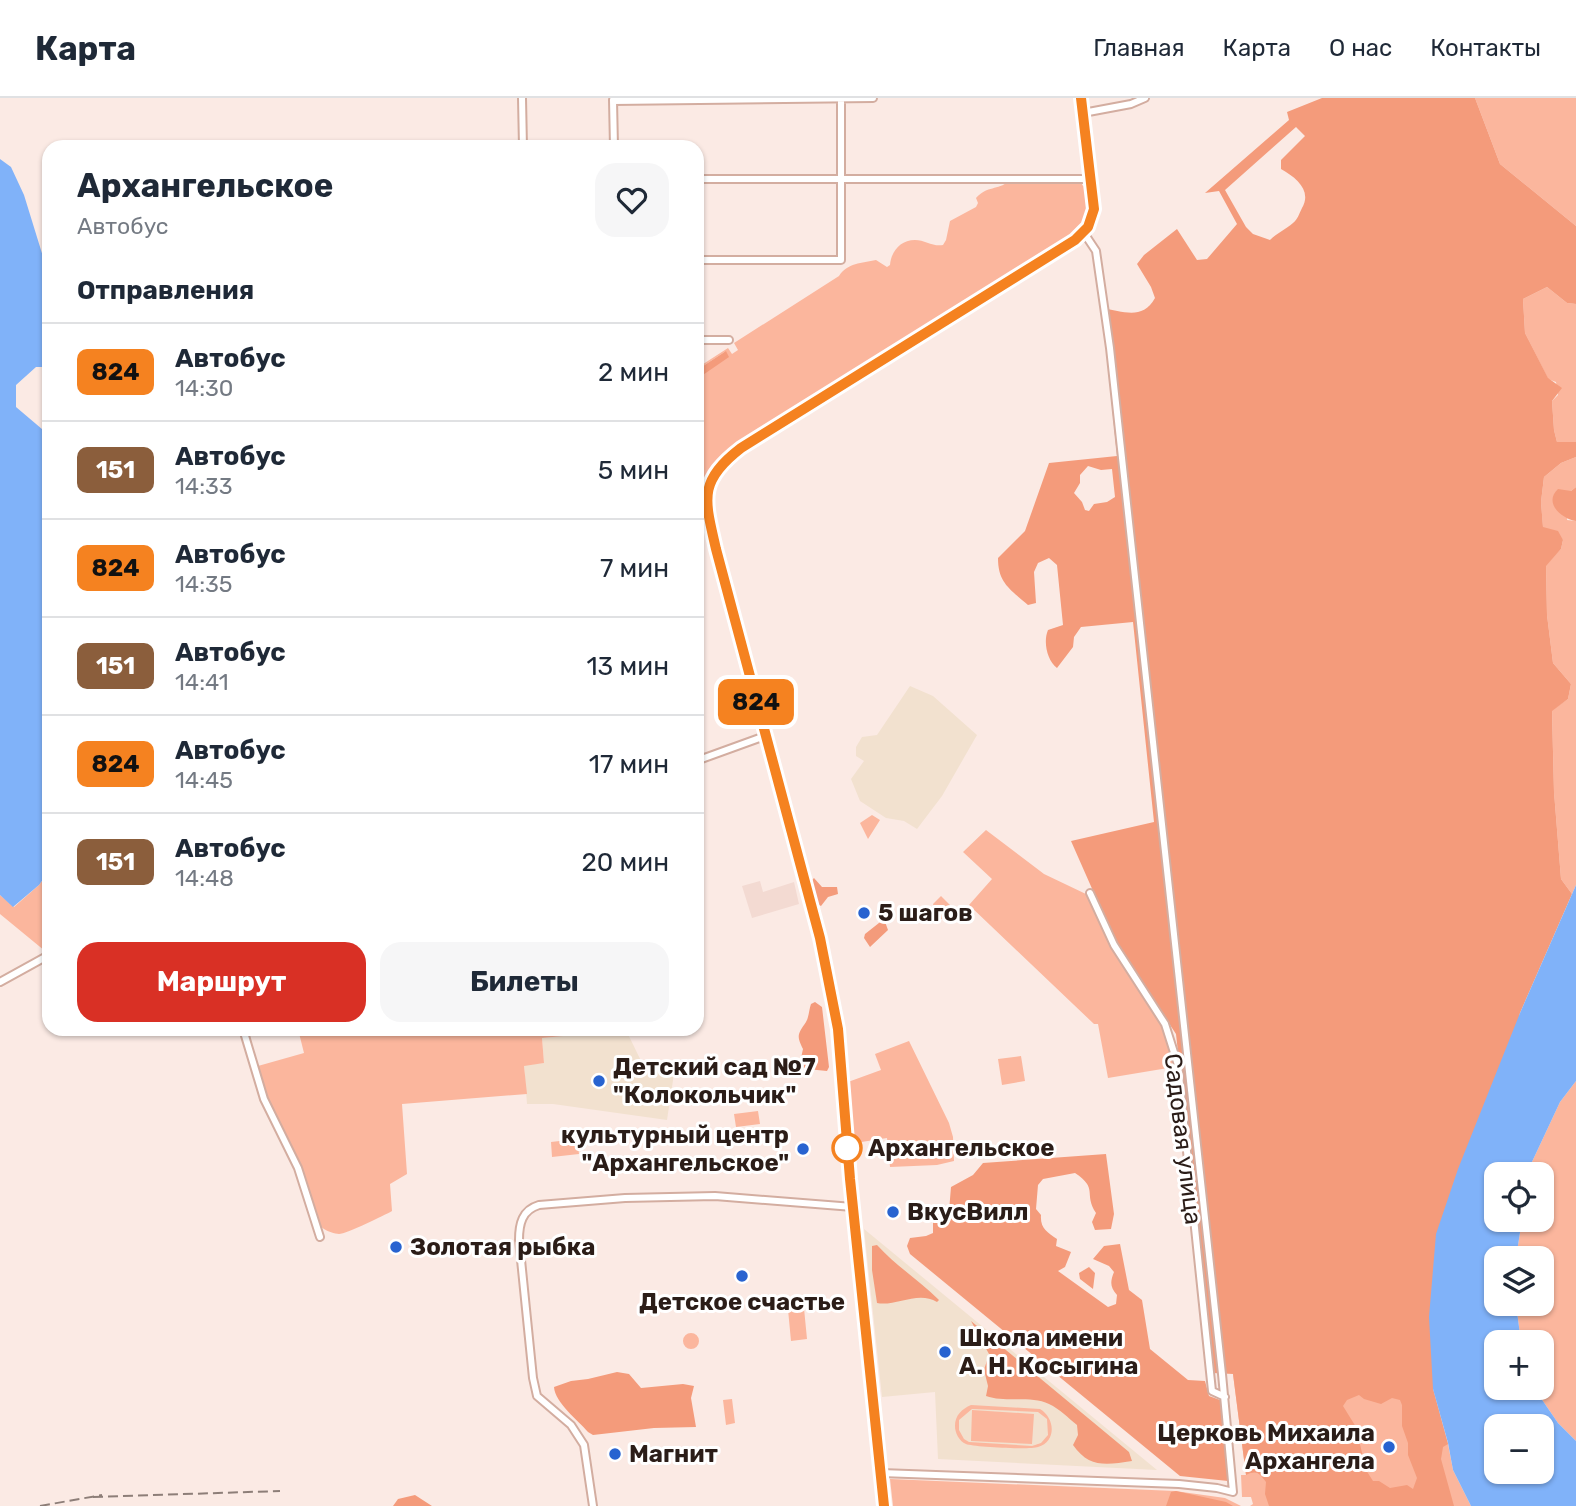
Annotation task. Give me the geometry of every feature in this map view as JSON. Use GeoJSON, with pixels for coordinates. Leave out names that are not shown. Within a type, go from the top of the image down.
{"type":"FeatureCollection","features":[{"type":"Feature","properties":{"kind":"street"},"geometry":{"type":"LineString","coordinates":[[522,98],[523,140]]}},
{"type":"Feature","properties":{"kind":"street"},"geometry":{"type":"LineString","coordinates":[[704,260],[841,260],[841,98]]}},
{"type":"Feature","properties":{"kind":"street"},"geometry":{"type":"LineString","coordinates":[[614,140],[613,99],[873,98]]}},
{"type":"Feature","properties":{"kind":"street"},"geometry":{"type":"LineString","coordinates":[[884,1506],[853,1207],[838,1029],[831,989],[706,503],[709,485],[719,467],[732,455],[1084,233],[1093,215],[1090,161],[1081,98]]}},
{"type":"Feature","properties":{"kind":"street"},"geometry":{"type":"LineString","coordinates":[[1083,113],[1131,104],[1145,98]]}},
{"type":"Feature","properties":{"kind":"street"},"geometry":{"type":"LineString","coordinates":[[704,179],[1091,179]]}},
{"type":"Feature","properties":{"kind":"street"},"geometry":{"type":"LineString","coordinates":[[881,1473],[1179,1485],[1233,1492],[1225,1396],[1110,348],[1096,251],[1090,237],[1084,233]]}},
{"type":"Feature","properties":{"kind":"street"},"geometry":{"type":"LineString","coordinates":[[704,340],[729,340]]}},
{"type":"Feature","properties":{"kind":"street"},"geometry":{"type":"LineString","coordinates":[[704,521],[709,521]]}},
{"type":"Feature","properties":{"kind":"street"},"geometry":{"type":"LineString","coordinates":[[704,758],[765,736]]}},
{"type":"Feature","properties":{"kind":"street","name":"Садовая улица"},"geometry":{"type":"LineString","coordinates":[[1090,893],[1114,945],[1165,1024],[1178,1065],[1212,1391],[1225,1396]]}},
{"type":"Feature","properties":{"kind":"street"},"geometry":{"type":"LineString","coordinates":[[0,982],[42,959]]}},
{"type":"Feature","properties":{"kind":"street"},"geometry":{"type":"LineString","coordinates":[[245,1036],[264,1099],[299,1168],[320,1237]]}},
{"type":"Feature","properties":{"kind":"street"},"geometry":{"type":"LineString","coordinates":[[593,1506],[584,1445],[571,1425],[537,1396],[533,1378],[519,1240],[521,1223],[528,1211],[539,1205],[625,1198],[715,1196],[853,1207]]}},
{"type":"Feature","properties":{"kind":"shaded area"},"geometry":{"type":"Polygon","coordinates":[[[1322,98],[1475,98],[1500,164],[1576,226],[1576,304],[1567,303],[1547,287],[1523,299],[1525,333],[1548,378],[1562,388],[1552,401],[1557,442],[1576,442],[1576,457],[1561,463],[1544,477],[1541,502],[1543,527],[1558,531],[1563,540],[1561,549],[1546,566],[1547,615],[1553,663],[1571,684],[1568,699],[1552,711],[1554,792],[1561,879],[1572,894],[1520,1013],[1433,1389],[1448,1444],[1443,1447],[1441,1459],[1454,1506],[1269,1506],[1265,1494],[1266,1482],[1258,1473],[1246,1475],[1233,1374],[1213,1373],[1176,1034],[1116,943],[1071,841],[1154,822],[1133,622],[1081,627],[1074,637],[1073,647],[1057,668],[1048,656],[1046,640],[1048,630],[1063,625],[1057,565],[1049,558],[1038,563],[1034,572],[1036,603],[1028,605],[1006,585],[999,567],[998,558],[1025,531],[1049,463],[1117,456],[1102,308],[1132,313],[1144,310],[1150,305],[1155,298],[1137,264],[1144,255],[1177,229],[1197,260],[1207,259],[1237,224],[1219,191],[1205,193],[1289,120],[1287,112],[1322,98]],[[1296,127],[1225,190],[1246,227],[1253,234],[1270,240],[1298,216],[1305,202],[1304,191],[1292,176],[1281,169],[1281,160],[1305,136],[1296,127]],[[1088,466],[1080,475],[1080,483],[1074,493],[1085,510],[1089,511],[1094,504],[1107,502],[1115,497],[1112,469],[1101,470],[1088,466]],[[1359,1395],[1347,1400],[1343,1406],[1356,1427],[1366,1470],[1373,1481],[1379,1481],[1390,1488],[1407,1485],[1413,1489],[1417,1478],[1408,1455],[1400,1400],[1392,1398],[1381,1404],[1359,1395]]]}},
{"type":"Feature","properties":{"kind":"shaded area"},"geometry":{"type":"Polygon","coordinates":[[[1475,98],[1576,98],[1576,226],[1500,164],[1475,98]]]}},
{"type":"Feature","properties":{"kind":"shaded area"},"geometry":{"type":"Polygon","coordinates":[[[1009,181],[1082,182],[1087,188],[1089,205],[1085,224],[1068,241],[731,450],[704,484],[704,372],[726,351],[704,363],[728,348],[732,354],[738,350],[734,343],[851,266],[876,260],[887,267],[897,248],[905,242],[919,240],[943,245],[950,221],[976,207],[976,198],[980,194],[1009,181]]]}},
{"type":"Feature","properties":{"kind":"shaded area"},"geometry":{"type":"Polygon","coordinates":[[[1547,287],[1567,303],[1576,304],[1576,442],[1557,442],[1552,401],[1558,395],[1556,382],[1548,379],[1525,333],[1523,299],[1547,287]]]}},
{"type":"Feature","properties":{"kind":"shaded area"},"geometry":{"type":"Polygon","coordinates":[[[726,351],[729,357],[704,374],[704,365],[726,351]]]}},
{"type":"Feature","properties":{"kind":"shaded area"},"geometry":{"type":"Polygon","coordinates":[[[1576,457],[1576,487],[1571,491],[1567,520],[1576,521],[1576,885],[1572,894],[1561,879],[1554,792],[1552,710],[1568,699],[1571,684],[1553,663],[1547,615],[1546,565],[1561,549],[1563,540],[1543,528],[1541,502],[1544,477],[1561,463],[1576,457]]]}},
{"type":"Feature","properties":{"kind":"shaded area"},"geometry":{"type":"Polygon","coordinates":[[[1576,487],[1576,521],[1560,514],[1553,505],[1553,500],[1558,489],[1571,491],[1576,487]]]}},
{"type":"Feature","properties":{"kind":"shaded area"},"geometry":{"type":"Polygon","coordinates":[[[910,686],[933,696],[977,735],[942,796],[917,829],[904,821],[886,818],[860,801],[851,779],[864,761],[856,756],[856,747],[862,737],[877,735],[910,686]]]}},
{"type":"Feature","properties":{"kind":"shaded area"},"geometry":{"type":"Polygon","coordinates":[[[872,815],[880,820],[868,839],[860,823],[872,815]]]}},
{"type":"Feature","properties":{"kind":"shaded area"},"geometry":{"type":"Polygon","coordinates":[[[986,830],[1044,874],[1088,895],[1161,1024],[1174,1067],[1108,1078],[1098,1024],[1094,1024],[969,905],[992,879],[963,852],[986,830]]]}},
{"type":"Feature","properties":{"kind":"shaded area"},"geometry":{"type":"Polygon","coordinates":[[[814,878],[822,887],[837,887],[838,894],[828,897],[821,906],[817,904],[812,880],[814,878]]]}},
{"type":"Feature","properties":{"kind":"shaded area"},"geometry":{"type":"Polygon","coordinates":[[[42,881],[42,949],[0,914],[0,895],[14,907],[42,881]]]}},
{"type":"Feature","properties":{"kind":"shaded area"},"geometry":{"type":"Polygon","coordinates":[[[760,881],[763,892],[794,882],[799,904],[752,918],[742,886],[760,881]]]}},
{"type":"Feature","properties":{"kind":"shaded area"},"geometry":{"type":"Polygon","coordinates":[[[941,896],[955,910],[956,915],[938,920],[933,904],[941,896]]]}},
{"type":"Feature","properties":{"kind":"shaded area"},"geometry":{"type":"Polygon","coordinates":[[[884,919],[888,930],[870,947],[864,938],[865,934],[884,919]]]}},
{"type":"Feature","properties":{"kind":"shaded area"},"geometry":{"type":"Polygon","coordinates":[[[815,1002],[822,1007],[829,1067],[827,1071],[802,1067],[803,1049],[799,1035],[811,1004],[815,1002]]]}},
{"type":"Feature","properties":{"kind":"shaded area"},"geometry":{"type":"Polygon","coordinates":[[[300,1036],[563,1036],[542,1038],[544,1063],[524,1066],[527,1094],[402,1104],[407,1174],[390,1184],[392,1211],[339,1234],[324,1229],[317,1221],[307,1185],[268,1098],[258,1066],[304,1053],[300,1036]]]}},
{"type":"Feature","properties":{"kind":"shaded area","name":"Детский сад №7 \"Колокольчик\""},"geometry":{"type":"Polygon","coordinates":[[[629,1036],[643,1065],[675,1067],[667,1120],[553,1104],[527,1104],[524,1065],[544,1063],[542,1038],[629,1036]]]}},
{"type":"Feature","properties":{"kind":"shaded area"},"geometry":{"type":"Polygon","coordinates":[[[909,1041],[949,1123],[953,1137],[954,1161],[937,1165],[890,1167],[887,1138],[855,1143],[851,1138],[848,1082],[881,1070],[875,1054],[909,1041]]]}},
{"type":"Feature","properties":{"kind":"shaded area"},"geometry":{"type":"Polygon","coordinates":[[[1021,1056],[1025,1081],[1002,1085],[998,1059],[1021,1056]]]}},
{"type":"Feature","properties":{"kind":"shaded area"},"geometry":{"type":"Polygon","coordinates":[[[1576,1081],[1576,1441],[1558,1423],[1542,1400],[1554,1400],[1554,1330],[1519,1330],[1518,1316],[1554,1316],[1554,1246],[1518,1246],[1520,1232],[1554,1232],[1554,1162],[1532,1162],[1560,1102],[1576,1081]]]}},
{"type":"Feature","properties":{"kind":"shaded area"},"geometry":{"type":"Polygon","coordinates":[[[758,1111],[760,1124],[736,1127],[734,1114],[758,1111]]]}},
{"type":"Feature","properties":{"kind":"shaded area"},"geometry":{"type":"Polygon","coordinates":[[[577,1139],[579,1154],[552,1157],[551,1142],[577,1139]]]}},
{"type":"Feature","properties":{"kind":"shaded area"},"geometry":{"type":"Polygon","coordinates":[[[1106,1154],[1114,1214],[1111,1229],[1095,1230],[1092,1222],[1096,1213],[1089,1187],[1075,1173],[1043,1179],[1038,1185],[1036,1209],[1041,1215],[1043,1226],[1057,1239],[1056,1246],[1071,1252],[1065,1267],[1058,1271],[1108,1307],[1116,1304],[1117,1295],[1111,1284],[1114,1272],[1109,1266],[1093,1259],[1104,1246],[1120,1244],[1129,1290],[1142,1300],[1150,1349],[1188,1380],[1205,1381],[1209,1396],[1220,1400],[1228,1481],[1180,1476],[910,1254],[907,1246],[910,1238],[933,1233],[933,1216],[949,1211],[951,1187],[973,1175],[983,1163],[1106,1154]]]}},
{"type":"Feature","properties":{"kind":"shaded area","name":"Школа имени А. Н. Косыгина"},"geometry":{"type":"Polygon","coordinates":[[[864,1229],[1157,1470],[938,1459],[935,1392],[882,1397],[864,1229]]]}},
{"type":"Feature","properties":{"kind":"shaded area"},"geometry":{"type":"Polygon","coordinates":[[[877,1245],[939,1300],[937,1302],[914,1298],[877,1303],[872,1246],[877,1245]]]}},
{"type":"Feature","properties":{"kind":"shaded area"},"geometry":{"type":"Polygon","coordinates":[[[1089,1267],[1095,1273],[1093,1289],[1080,1279],[1079,1273],[1089,1267]]]}},
{"type":"Feature","properties":{"kind":"shaded area"},"geometry":{"type":"Polygon","coordinates":[[[803,1298],[807,1339],[791,1341],[787,1299],[803,1298]]]}},
{"type":"Feature","properties":{"kind":"shaded area"},"geometry":{"type":"Polygon","coordinates":[[[971,1321],[1129,1452],[1132,1461],[1106,1464],[1085,1458],[1073,1445],[1078,1435],[1077,1425],[1049,1404],[986,1396],[988,1386],[984,1370],[989,1354],[971,1321]]]}},
{"type":"Feature","properties":{"kind":"shaded area"},"geometry":{"type":"Polygon","coordinates":[[[688,1333],[694,1333],[699,1341],[697,1347],[688,1349],[683,1344],[683,1338],[688,1333]]]}},
{"type":"Feature","properties":{"kind":"shaded area"},"geometry":{"type":"Polygon","coordinates":[[[617,1372],[629,1374],[641,1388],[683,1384],[694,1386],[691,1398],[696,1427],[654,1428],[593,1435],[588,1432],[558,1399],[554,1387],[617,1372]]]}},
{"type":"Feature","properties":{"kind":"shaded area"},"geometry":{"type":"Polygon","coordinates":[[[1233,1374],[1433,1389],[1453,1470],[1471,1506],[1250,1506],[1253,1504],[1251,1497],[1242,1497],[1241,1475],[1246,1475],[1233,1374]]]}},
{"type":"Feature","properties":{"kind":"shaded area"},"geometry":{"type":"Polygon","coordinates":[[[732,1399],[735,1423],[726,1425],[723,1400],[732,1399]]]}},
{"type":"Feature","properties":{"kind":"shaded area"},"geometry":{"type":"Polygon","coordinates":[[[971,1405],[1040,1409],[1049,1418],[1051,1435],[1044,1444],[1033,1448],[966,1444],[958,1436],[955,1422],[962,1411],[971,1405]],[[972,1409],[959,1420],[959,1430],[969,1442],[1032,1446],[1041,1443],[1048,1435],[1047,1419],[1038,1412],[972,1409]]]}},
{"type":"Feature","properties":{"kind":"shaded area"},"geometry":{"type":"Polygon","coordinates":[[[972,1410],[1034,1414],[1032,1444],[971,1441],[972,1410]]]}},
{"type":"Feature","properties":{"kind":"shaded area"},"geometry":{"type":"Polygon","coordinates":[[[890,1479],[1175,1491],[1225,1498],[1241,1506],[893,1506],[890,1479]]]}},
{"type":"Feature","properties":{"kind":"shaded area"},"geometry":{"type":"Polygon","coordinates":[[[1171,1492],[1233,1506],[1166,1506],[1171,1492]]]}},
{"type":"Feature","properties":{"kind":"shaded area"},"geometry":{"type":"Polygon","coordinates":[[[415,1495],[432,1506],[393,1506],[398,1499],[415,1495]]]}},
{"type":"Feature","properties":{"kind":"water"},"geometry":{"type":"Polygon","coordinates":[[[0,159],[11,167],[24,195],[42,253],[42,367],[36,367],[16,385],[16,407],[42,429],[42,881],[13,907],[0,895],[0,159]]]}},
{"type":"Feature","properties":{"kind":"water"},"geometry":{"type":"Polygon","coordinates":[[[1576,885],[1576,1081],[1560,1102],[1532,1162],[1484,1162],[1484,1232],[1520,1232],[1518,1246],[1484,1246],[1484,1316],[1518,1316],[1519,1330],[1484,1330],[1484,1400],[1542,1400],[1552,1414],[1484,1414],[1484,1484],[1554,1484],[1554,1417],[1576,1441],[1576,1506],[1471,1506],[1453,1470],[1433,1389],[1429,1317],[1436,1234],[1458,1169],[1520,1013],[1576,885]]]}},
{"type":"Feature","properties":{"kind":"railway"},"geometry":{"type":"LineString","coordinates":[[93,1497],[280,1491]]}},
{"type":"Feature","properties":{"kind":"railway"},"geometry":{"type":"LineString","coordinates":[[40,1506],[102,1495]]}},
{"type":"Feature","properties":{"kind":"bus line","name":"824"},"geometry":{"type":"LineString","coordinates":[[884,1506],[866,1312],[850,1179],[838,1029],[820,938],[716,549],[706,495],[719,467],[741,448],[1084,233],[1094,209],[1081,98]]}},
{"type":"Feature","properties":{"kind":"place","name":"5 шагов"},"geometry":{"type":"Point","coordinates":[864,913]}},
{"type":"Feature","properties":{"kind":"place","name":"Детский сад №7 \"Колокольчик\""},"geometry":{"type":"Point","coordinates":[599,1081]}},
{"type":"Feature","properties":{"kind":"place","name":"Архангельское"},"geometry":{"type":"Point","coordinates":[847,1148]}},
{"type":"Feature","properties":{"kind":"place","name":"культурный центр \"Архангельское\""},"geometry":{"type":"Point","coordinates":[803,1149]}},
{"type":"Feature","properties":{"kind":"place","name":"ВкусВилл"},"geometry":{"type":"Point","coordinates":[893,1212]}},
{"type":"Feature","properties":{"kind":"place","name":"Золотая рыбка"},"geometry":{"type":"Point","coordinates":[396,1247]}},
{"type":"Feature","properties":{"kind":"place","name":"Детское счастье"},"geometry":{"type":"Point","coordinates":[742,1276]}},
{"type":"Feature","properties":{"kind":"place","name":"Школа имени А. Н. Косыгина"},"geometry":{"type":"Point","coordinates":[945,1352]}},
{"type":"Feature","properties":{"kind":"place","name":"Церковь Михаила Архангела"},"geometry":{"type":"Point","coordinates":[1389,1447]}},
{"type":"Feature","properties":{"kind":"place","name":"Магнит"},"geometry":{"type":"Point","coordinates":[615,1454]}}]}
